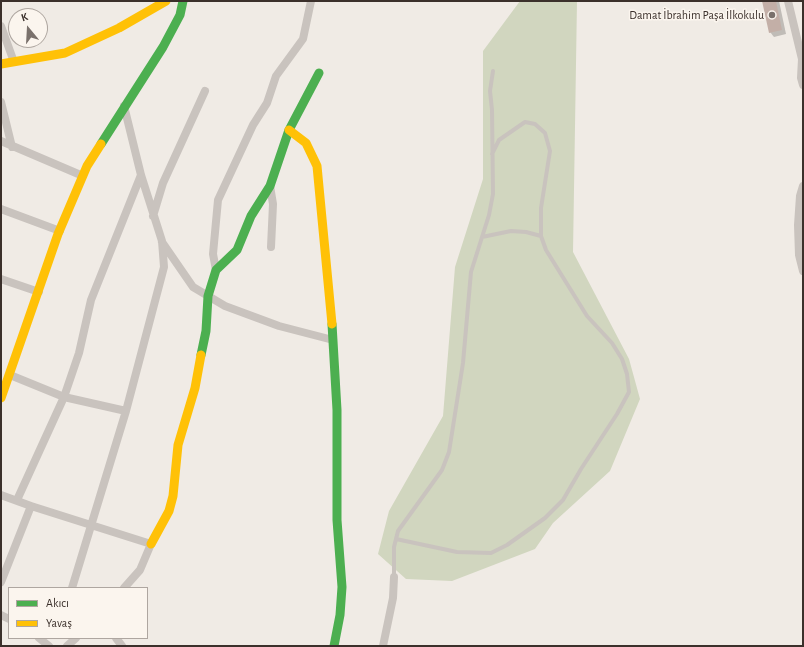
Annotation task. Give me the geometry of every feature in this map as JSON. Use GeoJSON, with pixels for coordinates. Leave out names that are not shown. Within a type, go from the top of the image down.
{"type":"FeatureCollection","features":[{"type":"Feature","properties":{"kind":"street"},"geometry":{"type":"LineString","coordinates":[[1,64],[66,53],[120,28],[166,1]]}},
{"type":"Feature","properties":{"kind":"street"},"geometry":{"type":"LineString","coordinates":[[1,398],[6,377],[39,292],[60,231],[87,166],[124,106],[144,77],[177,21],[183,1]]}},
{"type":"Feature","properties":{"kind":"street"},"geometry":{"type":"LineString","coordinates":[[125,587],[140,570],[171,504],[178,445],[195,388],[206,331],[208,296],[216,270],[213,254],[218,200],[253,125],[267,103],[276,76],[303,38],[311,1]]}},
{"type":"Feature","properties":{"kind":"street"},"geometry":{"type":"LineString","coordinates":[[788,1],[802,59],[801,78],[803,85]]}},
{"type":"Feature","properties":{"kind":"street"},"geometry":{"type":"LineString","coordinates":[[1,26],[14,62]]}},
{"type":"Feature","properties":{"kind":"street"},"geometry":{"type":"LineString","coordinates":[[798,45],[803,54]]}},
{"type":"Feature","properties":{"kind":"street"},"geometry":{"type":"LineString","coordinates":[[216,270],[237,250],[251,216],[270,186],[289,130],[319,73]]}},
{"type":"Feature","properties":{"kind":"street"},"geometry":{"type":"LineString","coordinates":[[153,217],[163,183],[205,91]]}},
{"type":"Feature","properties":{"kind":"street"},"geometry":{"type":"LineString","coordinates":[[1,102],[12,147]]}},
{"type":"Feature","properties":{"kind":"street"},"geometry":{"type":"LineString","coordinates":[[124,106],[141,175],[153,217],[162,241],[193,287],[225,306],[272,324],[333,340]]}},
{"type":"Feature","properties":{"kind":"street"},"geometry":{"type":"LineString","coordinates":[[289,130],[306,143],[317,166],[333,340],[337,410],[338,520],[342,587],[340,615],[334,646]]}},
{"type":"Feature","properties":{"kind":"street"},"geometry":{"type":"LineString","coordinates":[[1,141],[12,147],[83,176]]}},
{"type":"Feature","properties":{"kind":"street"},"geometry":{"type":"LineString","coordinates":[[17,500],[64,398],[79,353],[91,300],[141,175]]}},
{"type":"Feature","properties":{"kind":"street"},"geometry":{"type":"LineString","coordinates":[[270,186],[273,204],[271,247]]}},
{"type":"Feature","properties":{"kind":"street"},"geometry":{"type":"LineString","coordinates":[[803,186],[800,196],[798,226],[799,256],[803,271]]}},
{"type":"Feature","properties":{"kind":"street"},"geometry":{"type":"LineString","coordinates":[[1,210],[60,231]]}},
{"type":"Feature","properties":{"kind":"street"},"geometry":{"type":"LineString","coordinates":[[72,587],[126,411],[164,267],[162,241]]}},
{"type":"Feature","properties":{"kind":"street"},"geometry":{"type":"LineString","coordinates":[[1,279],[39,292]]}},
{"type":"Feature","properties":{"kind":"street"},"geometry":{"type":"LineString","coordinates":[[6,377],[64,398],[126,411]]}},
{"type":"Feature","properties":{"kind":"street"},"geometry":{"type":"LineString","coordinates":[[1,495],[151,544]]}},
{"type":"Feature","properties":{"kind":"street"},"geometry":{"type":"LineString","coordinates":[[1,582],[31,506]]}},
{"type":"Feature","properties":{"kind":"street"},"geometry":{"type":"LineString","coordinates":[[383,646],[393,598],[394,577]]}},
{"type":"Feature","properties":{"kind":"street"},"geometry":{"type":"LineString","coordinates":[[67,646],[75,639]]}},
{"type":"Feature","properties":{"kind":"lane"},"geometry":{"type":"LineString","coordinates":[[394,577],[394,547],[398,531],[442,470],[449,452],[463,363],[469,285],[489,215],[493,194],[490,91],[493,71]]}},
{"type":"Feature","properties":{"kind":"lane"},"geometry":{"type":"LineString","coordinates":[[396,539],[457,552],[491,553],[507,545],[545,518],[563,500],[581,468],[617,414],[629,392],[627,374],[622,359],[612,343],[588,316],[546,250],[541,236],[541,208],[550,151],[545,133],[535,124],[525,122],[499,140],[492,154]]}},
{"type":"Feature","properties":{"kind":"lane"},"geometry":{"type":"LineString","coordinates":[[482,237],[511,231],[526,232],[541,236]]}},
{"type":"Feature","properties":{"kind":"green space"},"geometry":{"type":"Polygon","coordinates":[[[520,1],[577,1],[573,252],[629,359],[640,399],[610,471],[553,523],[535,549],[452,581],[406,579],[378,554],[389,511],[443,416],[455,267],[483,179],[483,51],[520,1]]]}},
{"type":"Feature","properties":{"kind":"building","name":"Damat İbrahim Paşa İlkokulu"},"geometry":{"type":"Polygon","coordinates":[[[762,1],[776,1],[782,30],[769,33],[762,1]]]}},
{"type":"Feature","properties":{"kind":"traffic: fast"},"geometry":{"type":"LineString","coordinates":[[101,144],[163,47],[180,15],[183,1]]}},
{"type":"Feature","properties":{"kind":"traffic: fast"},"geometry":{"type":"LineString","coordinates":[[201,355],[206,331],[208,296],[216,270],[237,250],[251,216],[270,186],[289,130],[319,73]]}},
{"type":"Feature","properties":{"kind":"traffic: fast"},"geometry":{"type":"LineString","coordinates":[[332,324],[337,410],[337,520],[342,587],[340,615],[334,646]]}},
{"type":"Feature","properties":{"kind":"traffic: slow"},"geometry":{"type":"LineString","coordinates":[[1,64],[65,53],[119,28],[166,1]]}},
{"type":"Feature","properties":{"kind":"traffic: slow"},"geometry":{"type":"LineString","coordinates":[[289,130],[306,143],[317,166],[332,324]]}},
{"type":"Feature","properties":{"kind":"traffic: slow"},"geometry":{"type":"LineString","coordinates":[[1,398],[58,234],[87,166],[101,144]]}},
{"type":"Feature","properties":{"kind":"traffic: slow"},"geometry":{"type":"LineString","coordinates":[[151,544],[169,511],[173,496],[178,445],[195,388],[201,355]]}},
{"type":"Feature","properties":{"kind":"place","name":"Damat İbrahim Paşa İlkokulu"},"geometry":{"type":"Point","coordinates":[772,15]}}]}
